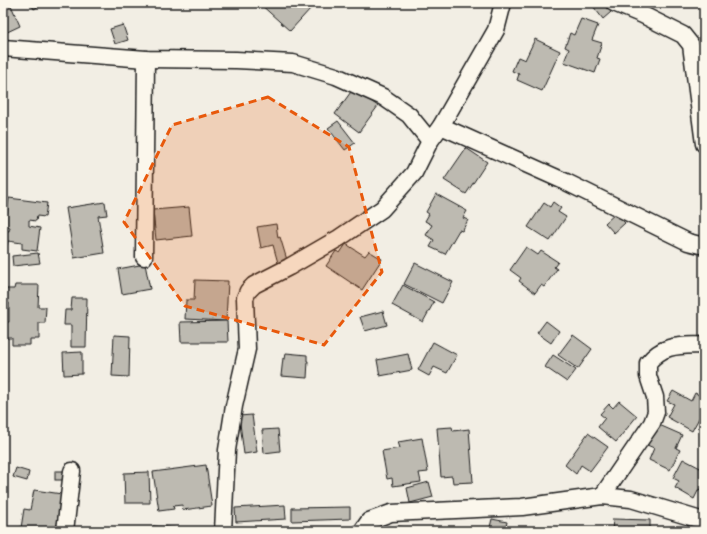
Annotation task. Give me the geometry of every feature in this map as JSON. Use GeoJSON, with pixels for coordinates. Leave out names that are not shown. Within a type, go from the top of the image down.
{"type":"FeatureCollection","features":[{"type":"Feature","properties":{"kind":"street"},"geometry":{"type":"LineString","coordinates":[[223,531],[227,450],[234,406],[247,350],[245,298],[248,291],[254,285],[339,238],[382,209],[414,173],[430,141],[441,126],[496,30],[503,3]]}},
{"type":"Feature","properties":{"kind":"street"},"geometry":{"type":"LineString","coordinates":[[614,3],[643,15],[683,35],[691,45],[704,144]]}},
{"type":"Feature","properties":{"kind":"street"},"geometry":{"type":"LineString","coordinates":[[3,48],[146,59],[236,60],[293,64],[336,76],[382,97],[409,114],[430,141]]}},
{"type":"Feature","properties":{"kind":"street"},"geometry":{"type":"LineString","coordinates":[[144,257],[146,59]]}},
{"type":"Feature","properties":{"kind":"street"},"geometry":{"type":"LineString","coordinates":[[441,126],[566,182],[688,242],[700,245],[704,244]]}},
{"type":"Feature","properties":{"kind":"street"},"geometry":{"type":"LineString","coordinates":[[602,496],[652,423],[656,412],[655,397],[648,376],[648,363],[654,354],[668,347],[704,345]]}},
{"type":"Feature","properties":{"kind":"street"},"geometry":{"type":"LineString","coordinates":[[65,531],[72,471]]}},
{"type":"Feature","properties":{"kind":"street"},"geometry":{"type":"LineString","coordinates":[[362,531],[369,521],[391,513],[522,507],[602,496],[631,499],[704,521]]}},
{"type":"Feature","properties":{"kind":"highlighted area"},"geometry":{"type":"Polygon","coordinates":[[[268,97],[349,147],[382,272],[324,345],[185,306],[124,222],[172,125],[268,97]]]}},
{"type":"Feature","properties":{"kind":"building"},"geometry":{"type":"Polygon","coordinates":[[[3,3],[10,3],[20,26],[3,34],[3,3]]]}},
{"type":"Feature","properties":{"kind":"building"},"geometry":{"type":"Polygon","coordinates":[[[30,3],[44,3],[34,9],[30,3]]]}},
{"type":"Feature","properties":{"kind":"building"},"geometry":{"type":"Polygon","coordinates":[[[259,3],[306,3],[311,8],[290,31],[259,3]]]}},
{"type":"Feature","properties":{"kind":"building"},"geometry":{"type":"Polygon","coordinates":[[[596,3],[604,3],[611,12],[603,19],[593,6],[596,3]]]}},
{"type":"Feature","properties":{"kind":"building"},"geometry":{"type":"Polygon","coordinates":[[[581,19],[598,25],[592,40],[602,43],[597,58],[600,59],[595,73],[564,62],[569,49],[565,47],[570,33],[574,35],[581,19]]]}},
{"type":"Feature","properties":{"kind":"building"},"geometry":{"type":"Polygon","coordinates":[[[123,25],[128,40],[115,44],[110,29],[123,25]]]}},
{"type":"Feature","properties":{"kind":"building"},"geometry":{"type":"Polygon","coordinates":[[[535,39],[560,51],[542,91],[517,80],[519,74],[512,71],[518,57],[525,60],[535,39]]]}},
{"type":"Feature","properties":{"kind":"building"},"geometry":{"type":"Polygon","coordinates":[[[353,89],[378,106],[359,132],[335,114],[353,89]]]}},
{"type":"Feature","properties":{"kind":"building"},"geometry":{"type":"Polygon","coordinates":[[[338,121],[355,143],[345,150],[328,128],[338,121]]]}},
{"type":"Feature","properties":{"kind":"building"},"geometry":{"type":"Polygon","coordinates":[[[466,148],[487,162],[466,194],[444,180],[466,148]]]}},
{"type":"Feature","properties":{"kind":"building"},"geometry":{"type":"Polygon","coordinates":[[[436,194],[467,211],[463,218],[468,220],[462,231],[459,230],[445,254],[430,247],[434,240],[426,235],[432,225],[425,221],[429,214],[426,212],[436,194]]]}},
{"type":"Feature","properties":{"kind":"building"},"geometry":{"type":"Polygon","coordinates":[[[9,198],[47,203],[45,217],[37,216],[36,221],[29,220],[29,226],[40,228],[37,251],[22,249],[22,243],[8,241],[7,245],[3,245],[3,230],[9,231],[10,227],[3,226],[3,212],[7,213],[9,198]]]}},
{"type":"Feature","properties":{"kind":"building"},"geometry":{"type":"Polygon","coordinates":[[[105,202],[107,215],[98,216],[104,253],[74,258],[66,208],[105,202]]]}},
{"type":"Feature","properties":{"kind":"building"},"geometry":{"type":"Polygon","coordinates":[[[553,202],[561,208],[558,212],[566,217],[550,241],[528,227],[544,203],[550,207],[553,202]]]}},
{"type":"Feature","properties":{"kind":"building"},"geometry":{"type":"Polygon","coordinates":[[[189,207],[192,236],[156,240],[153,210],[189,207]]]}},
{"type":"Feature","properties":{"kind":"building"},"geometry":{"type":"Polygon","coordinates":[[[616,213],[625,223],[614,233],[605,223],[616,213]]]}},
{"type":"Feature","properties":{"kind":"building"},"geometry":{"type":"Polygon","coordinates":[[[276,224],[278,238],[280,237],[287,260],[278,263],[273,245],[261,248],[257,227],[276,224]]]}},
{"type":"Feature","properties":{"kind":"building"},"geometry":{"type":"Polygon","coordinates":[[[346,244],[365,256],[369,251],[382,259],[362,290],[326,266],[336,251],[340,253],[346,244]]]}},
{"type":"Feature","properties":{"kind":"building"},"geometry":{"type":"Polygon","coordinates":[[[526,247],[538,255],[541,251],[558,262],[554,267],[557,269],[544,287],[541,285],[535,293],[519,281],[521,278],[510,270],[526,247]]]}},
{"type":"Feature","properties":{"kind":"building"},"geometry":{"type":"Polygon","coordinates":[[[38,253],[40,263],[13,266],[12,256],[38,253]]]}},
{"type":"Feature","properties":{"kind":"building"},"geometry":{"type":"Polygon","coordinates":[[[415,263],[453,282],[442,303],[404,284],[415,263]]]}},
{"type":"Feature","properties":{"kind":"building"},"geometry":{"type":"Polygon","coordinates":[[[145,264],[150,289],[122,294],[118,269],[145,264]]]}},
{"type":"Feature","properties":{"kind":"building"},"geometry":{"type":"Polygon","coordinates":[[[195,280],[228,281],[226,321],[185,319],[186,300],[194,300],[195,280]]]}},
{"type":"Feature","properties":{"kind":"building"},"geometry":{"type":"Polygon","coordinates":[[[15,285],[39,285],[38,307],[46,307],[45,323],[39,323],[39,339],[30,339],[30,345],[12,345],[12,338],[4,338],[4,322],[9,322],[9,303],[5,303],[5,289],[14,289],[15,285]]]}},
{"type":"Feature","properties":{"kind":"building"},"geometry":{"type":"Polygon","coordinates":[[[403,285],[434,302],[423,322],[392,305],[403,285]]]}},
{"type":"Feature","properties":{"kind":"building"},"geometry":{"type":"Polygon","coordinates":[[[72,298],[87,298],[86,347],[71,347],[71,325],[64,325],[65,310],[71,310],[72,298]]]}},
{"type":"Feature","properties":{"kind":"building"},"geometry":{"type":"Polygon","coordinates":[[[383,311],[387,325],[365,331],[360,317],[383,311]]]}},
{"type":"Feature","properties":{"kind":"building"},"geometry":{"type":"Polygon","coordinates":[[[227,321],[228,342],[181,342],[180,322],[227,321]]]}},
{"type":"Feature","properties":{"kind":"building"},"geometry":{"type":"Polygon","coordinates":[[[546,321],[559,331],[551,343],[537,333],[546,321]]]}},
{"type":"Feature","properties":{"kind":"building"},"geometry":{"type":"Polygon","coordinates":[[[114,335],[130,336],[129,377],[112,376],[114,335]]]}},
{"type":"Feature","properties":{"kind":"building"},"geometry":{"type":"Polygon","coordinates":[[[573,335],[592,349],[578,369],[558,355],[573,335]]]}},
{"type":"Feature","properties":{"kind":"building"},"geometry":{"type":"Polygon","coordinates":[[[433,342],[457,355],[447,373],[434,367],[429,376],[418,370],[433,342]]]}},
{"type":"Feature","properties":{"kind":"building"},"geometry":{"type":"Polygon","coordinates":[[[82,352],[82,374],[64,375],[63,353],[82,352]]]}},
{"type":"Feature","properties":{"kind":"building"},"geometry":{"type":"Polygon","coordinates":[[[286,353],[307,355],[307,378],[281,376],[283,358],[285,359],[286,353]]]}},
{"type":"Feature","properties":{"kind":"building"},"geometry":{"type":"Polygon","coordinates":[[[408,354],[412,370],[380,376],[377,360],[408,354]]]}},
{"type":"Feature","properties":{"kind":"building"},"geometry":{"type":"Polygon","coordinates":[[[553,355],[576,370],[567,382],[545,367],[553,355]]]}},
{"type":"Feature","properties":{"kind":"building"},"geometry":{"type":"Polygon","coordinates":[[[673,391],[691,401],[695,393],[704,397],[702,406],[704,409],[692,431],[667,417],[674,404],[667,401],[673,391]]]}},
{"type":"Feature","properties":{"kind":"building"},"geometry":{"type":"Polygon","coordinates":[[[619,401],[637,416],[616,442],[598,427],[605,418],[600,414],[609,404],[613,408],[619,401]]]}},
{"type":"Feature","properties":{"kind":"building"},"geometry":{"type":"Polygon","coordinates":[[[252,415],[257,452],[244,454],[239,416],[252,415]]]}},
{"type":"Feature","properties":{"kind":"building"},"geometry":{"type":"Polygon","coordinates":[[[657,424],[682,435],[676,448],[680,450],[670,470],[649,460],[654,448],[647,445],[657,424]]]}},
{"type":"Feature","properties":{"kind":"building"},"geometry":{"type":"Polygon","coordinates":[[[452,427],[453,431],[469,429],[473,482],[453,483],[452,476],[441,477],[437,428],[452,427]]]}},
{"type":"Feature","properties":{"kind":"building"},"geometry":{"type":"Polygon","coordinates":[[[278,429],[280,451],[264,453],[262,430],[278,429]]]}},
{"type":"Feature","properties":{"kind":"building"},"geometry":{"type":"Polygon","coordinates":[[[588,433],[608,447],[590,471],[581,465],[576,474],[565,465],[588,433]]]}},
{"type":"Feature","properties":{"kind":"building"},"geometry":{"type":"Polygon","coordinates":[[[422,438],[428,472],[419,473],[421,482],[393,486],[392,478],[387,479],[382,451],[400,448],[398,442],[422,438]]]}},
{"type":"Feature","properties":{"kind":"building"},"geometry":{"type":"Polygon","coordinates":[[[683,459],[704,470],[704,492],[699,489],[694,499],[675,488],[679,481],[673,478],[683,459]]]}},
{"type":"Feature","properties":{"kind":"building"},"geometry":{"type":"Polygon","coordinates":[[[206,465],[212,506],[183,510],[182,505],[173,506],[174,509],[159,511],[153,472],[206,465]]]}},
{"type":"Feature","properties":{"kind":"building"},"geometry":{"type":"Polygon","coordinates":[[[16,468],[29,472],[27,481],[13,477],[16,468]]]}},
{"type":"Feature","properties":{"kind":"building"},"geometry":{"type":"Polygon","coordinates":[[[55,471],[65,471],[65,480],[55,480],[55,471]]]}},
{"type":"Feature","properties":{"kind":"building"},"geometry":{"type":"Polygon","coordinates":[[[149,472],[150,503],[125,503],[124,473],[149,472]]]}},
{"type":"Feature","properties":{"kind":"building"},"geometry":{"type":"Polygon","coordinates":[[[429,482],[433,497],[410,503],[407,488],[429,482]]]}},
{"type":"Feature","properties":{"kind":"building"},"geometry":{"type":"Polygon","coordinates":[[[3,489],[7,490],[4,523],[3,523],[3,489]]]}},
{"type":"Feature","properties":{"kind":"building"},"geometry":{"type":"Polygon","coordinates":[[[34,490],[62,494],[56,531],[39,531],[21,528],[24,509],[30,510],[34,490]]]}},
{"type":"Feature","properties":{"kind":"building"},"geometry":{"type":"Polygon","coordinates":[[[285,505],[286,519],[236,522],[235,508],[285,505]]]}},
{"type":"Feature","properties":{"kind":"building"},"geometry":{"type":"Polygon","coordinates":[[[350,507],[350,519],[292,521],[292,508],[350,507]]]}},
{"type":"Feature","properties":{"kind":"building"},"geometry":{"type":"Polygon","coordinates":[[[492,519],[507,522],[505,531],[489,531],[492,519]]]}},
{"type":"Feature","properties":{"kind":"building"},"geometry":{"type":"Polygon","coordinates":[[[613,519],[650,520],[650,531],[612,531],[613,519]]]}},
{"type":"Feature","properties":{"kind":"building"},"geometry":{"type":"Polygon","coordinates":[[[153,526],[175,528],[175,531],[152,531],[153,526]]]}},
{"type":"Feature","properties":{"kind":"building"},"geometry":{"type":"Polygon","coordinates":[[[396,526],[422,531],[395,531],[396,526]]]}}]}
